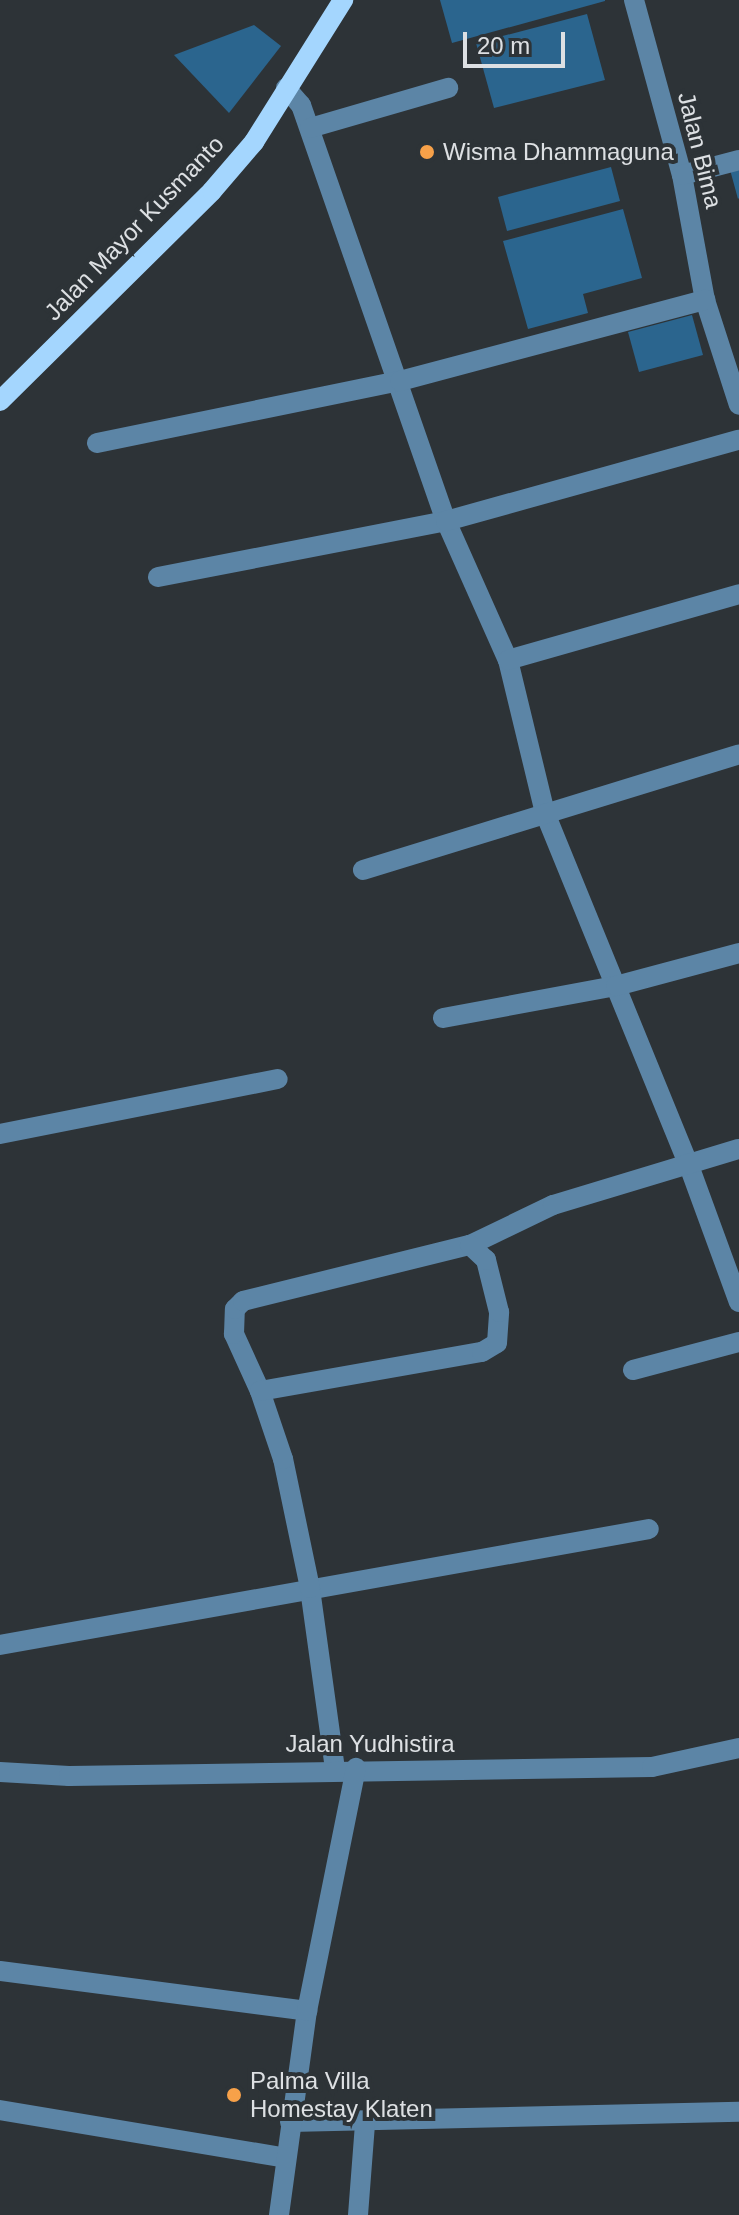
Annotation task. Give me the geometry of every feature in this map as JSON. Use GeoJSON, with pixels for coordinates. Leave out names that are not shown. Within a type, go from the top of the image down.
{"type":"FeatureCollection","features":[{"type":"Feature","properties":{"kind":"main road","name":"Jalan Mayor Kusmanto"},"geometry":{"type":"LineString","coordinates":[[0,401],[212,191],[254,142],[343,0]]}},
{"type":"Feature","properties":{"kind":"street","name":"Jalan Bima"},"geometry":{"type":"LineString","coordinates":[[634,0],[682,175],[705,300],[739,405]]}},
{"type":"Feature","properties":{"kind":"street"},"geometry":{"type":"LineString","coordinates":[[286,88],[301,105],[310,128],[446,521],[508,660],[545,813],[688,1163],[739,1302]]}},
{"type":"Feature","properties":{"kind":"street"},"geometry":{"type":"LineString","coordinates":[[310,128],[448,88]]}},
{"type":"Feature","properties":{"kind":"street"},"geometry":{"type":"LineString","coordinates":[[682,175],[739,160]]}},
{"type":"Feature","properties":{"kind":"street"},"geometry":{"type":"LineString","coordinates":[[97,443],[400,381],[705,300]]}},
{"type":"Feature","properties":{"kind":"street"},"geometry":{"type":"LineString","coordinates":[[158,577],[446,521],[739,440]]}},
{"type":"Feature","properties":{"kind":"street"},"geometry":{"type":"LineString","coordinates":[[508,660],[739,594]]}},
{"type":"Feature","properties":{"kind":"street"},"geometry":{"type":"LineString","coordinates":[[363,870],[739,754]]}},
{"type":"Feature","properties":{"kind":"street"},"geometry":{"type":"LineString","coordinates":[[443,1018],[616,986],[739,953]]}},
{"type":"Feature","properties":{"kind":"street"},"geometry":{"type":"LineString","coordinates":[[0,1134],[278,1079]]}},
{"type":"Feature","properties":{"kind":"street"},"geometry":{"type":"LineString","coordinates":[[335,1769],[310,1588],[283,1459],[260,1391],[234,1334],[235,1309],[243,1301],[470,1245],[553,1205],[739,1149]]}},
{"type":"Feature","properties":{"kind":"street"},"geometry":{"type":"LineString","coordinates":[[260,1391],[482,1352],[497,1343],[499,1312],[486,1260],[470,1245]]}},
{"type":"Feature","properties":{"kind":"street"},"geometry":{"type":"LineString","coordinates":[[633,1370],[739,1342]]}},
{"type":"Feature","properties":{"kind":"street"},"geometry":{"type":"LineString","coordinates":[[0,1645],[649,1529]]}},
{"type":"Feature","properties":{"kind":"street","name":"Jalan Yudhistira"},"geometry":{"type":"LineString","coordinates":[[0,1772],[69,1776],[356,1768],[652,1767],[739,1748]]}},
{"type":"Feature","properties":{"kind":"street"},"geometry":{"type":"LineString","coordinates":[[279,2215],[307,2011],[356,1768]]}},
{"type":"Feature","properties":{"kind":"street"},"geometry":{"type":"LineString","coordinates":[[0,1971],[307,2011]]}},
{"type":"Feature","properties":{"kind":"street"},"geometry":{"type":"LineString","coordinates":[[0,2110],[286,2158]]}},
{"type":"Feature","properties":{"kind":"street"},"geometry":{"type":"LineString","coordinates":[[290,2122],[365,2124],[739,2112]]}},
{"type":"Feature","properties":{"kind":"street"},"geometry":{"type":"LineString","coordinates":[[358,2215],[365,2124]]}},
{"type":"Feature","properties":{"kind":"building"},"geometry":{"type":"Polygon","coordinates":[[[440,0],[605,0],[605,1],[452,43],[440,0]]]}},
{"type":"Feature","properties":{"kind":"building"},"geometry":{"type":"Polygon","coordinates":[[[587,14],[605,80],[494,108],[476,43],[587,14]]]}},
{"type":"Feature","properties":{"kind":"building"},"geometry":{"type":"Polygon","coordinates":[[[254,25],[281,46],[229,113],[174,55],[254,25]]]}},
{"type":"Feature","properties":{"kind":"building"},"geometry":{"type":"Polygon","coordinates":[[[739,163],[739,198],[738,199],[729,166],[739,163]]]}},
{"type":"Feature","properties":{"kind":"building"},"geometry":{"type":"Polygon","coordinates":[[[611,167],[620,201],[507,231],[498,197],[611,167]]]}},
{"type":"Feature","properties":{"kind":"building"},"geometry":{"type":"Polygon","coordinates":[[[623,209],[642,278],[583,294],[588,313],[528,329],[503,241],[623,209]]]}},
{"type":"Feature","properties":{"kind":"building"},"geometry":{"type":"Polygon","coordinates":[[[692,315],[703,355],[639,372],[628,332],[692,315]]]}},
{"type":"Feature","properties":{"kind":"place","name":"Wisma Dhammaguna"},"geometry":{"type":"Point","coordinates":[427,152]}},
{"type":"Feature","properties":{"kind":"place","name":"Palma Villa Homestay Klaten"},"geometry":{"type":"Point","coordinates":[234,2095]}}]}
